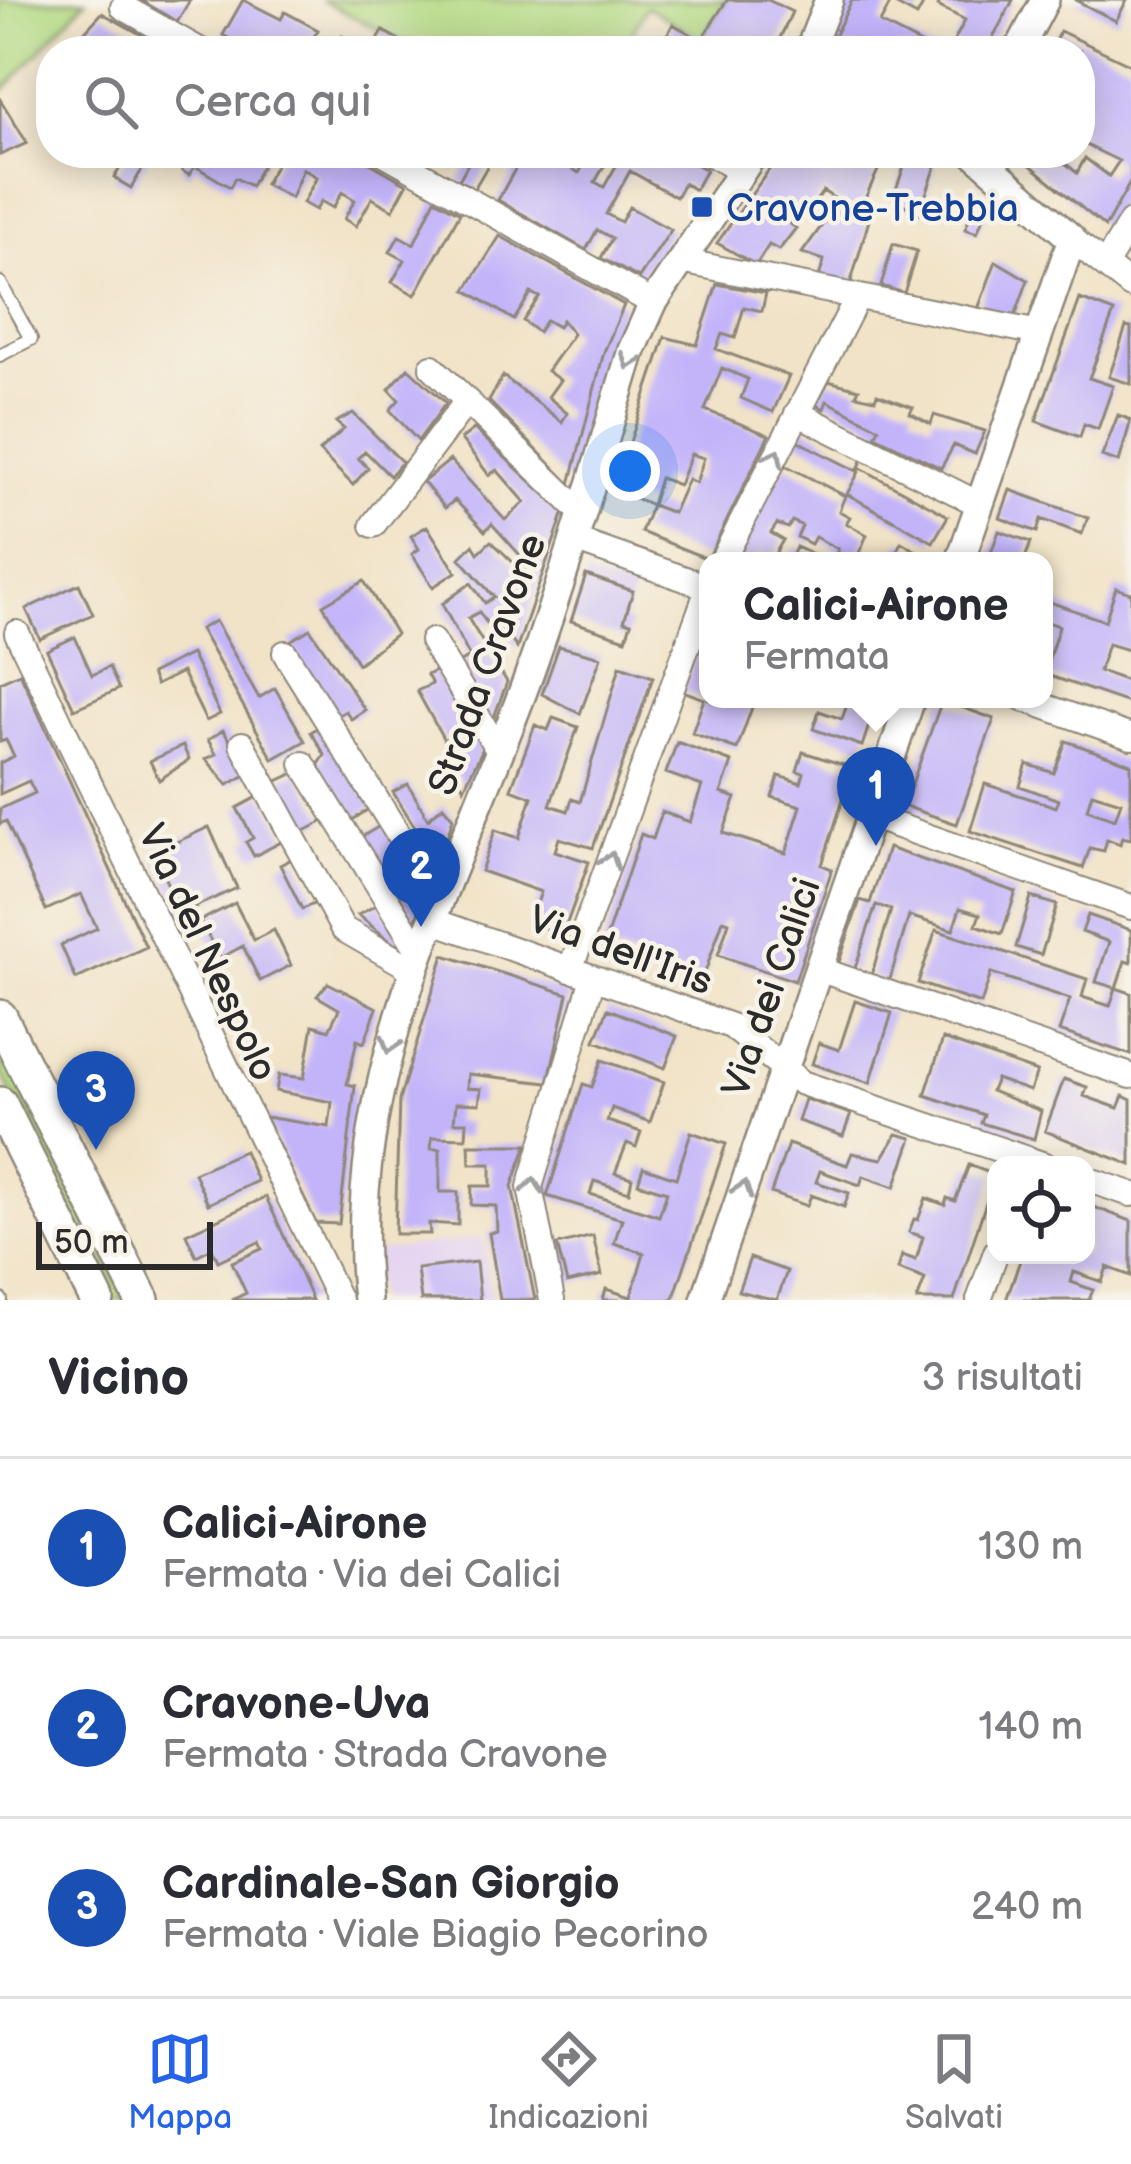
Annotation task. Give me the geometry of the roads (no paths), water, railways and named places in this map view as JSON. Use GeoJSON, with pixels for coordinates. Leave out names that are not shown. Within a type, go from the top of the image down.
{"type":"FeatureCollection","features":[{"type":"Feature","properties":{"kind":"main road"},"geometry":{"type":"LineString","coordinates":[[0,1017],[142,1300]]}},
{"type":"Feature","properties":{"kind":"main road"},"geometry":{"type":"LineString","coordinates":[[0,1104],[97,1300]]}},
{"type":"Feature","properties":{"kind":"street"},"geometry":{"type":"LineString","coordinates":[[814,36],[829,0]]}},
{"type":"Feature","properties":{"kind":"street"},"geometry":{"type":"LineString","coordinates":[[1026,36],[1045,0]]}},
{"type":"Feature","properties":{"kind":"street"},"geometry":{"type":"LineString","coordinates":[[123,7],[174,36]]}},
{"type":"Feature","properties":{"kind":"street"},"geometry":{"type":"LineString","coordinates":[[411,168],[653,303]]}},
{"type":"Feature","properties":{"kind":"street","name":"Strada Cravone"},"geometry":{"type":"LineString","coordinates":[[367,1300],[360,1244],[371,1124],[380,1074],[417,962],[578,526],[632,350],[653,303],[745,168]]}},
{"type":"Feature","properties":{"kind":"street"},"geometry":{"type":"LineString","coordinates":[[991,168],[1131,286]]}},
{"type":"Feature","properties":{"kind":"street"},"geometry":{"type":"LineString","coordinates":[[1105,265],[1131,222]]}},
{"type":"Feature","properties":{"kind":"street"},"geometry":{"type":"LineString","coordinates":[[963,552],[1072,239]]}},
{"type":"Feature","properties":{"kind":"street"},"geometry":{"type":"LineString","coordinates":[[681,261],[856,300],[1039,333]]}},
{"type":"Feature","properties":{"kind":"street"},"geometry":{"type":"LineString","coordinates":[[726,552],[856,300]]}},
{"type":"Feature","properties":{"kind":"street"},"geometry":{"type":"LineString","coordinates":[[432,367],[578,526],[699,584]]}},
{"type":"Feature","properties":{"kind":"street"},"geometry":{"type":"LineString","coordinates":[[373,525],[466,401]]}},
{"type":"Feature","properties":{"kind":"street"},"geometry":{"type":"LineString","coordinates":[[796,413],[980,504]]}},
{"type":"Feature","properties":{"kind":"street"},"geometry":{"type":"LineString","coordinates":[[552,1300],[530,1186],[582,974],[699,616]]}},
{"type":"Feature","properties":{"kind":"street","name":"Via del Nespolo"},"geometry":{"type":"LineString","coordinates":[[17,633],[339,1300]]}},
{"type":"Feature","properties":{"kind":"street"},"geometry":{"type":"LineString","coordinates":[[432,641],[498,750]]}},
{"type":"Feature","properties":{"kind":"street"},"geometry":{"type":"LineString","coordinates":[[285,652],[435,910]]}},
{"type":"Feature","properties":{"kind":"street","name":"Via dei Calici"},"geometry":{"type":"LineString","coordinates":[[705,1300],[908,708]]}},
{"type":"Feature","properties":{"kind":"street"},"geometry":{"type":"LineString","coordinates":[[1049,708],[1131,737]]}},
{"type":"Feature","properties":{"kind":"street"},"geometry":{"type":"LineString","coordinates":[[242,744],[343,929],[417,962]]}},
{"type":"Feature","properties":{"kind":"street"},"geometry":{"type":"LineString","coordinates":[[303,764],[417,962]]}},
{"type":"Feature","properties":{"kind":"street"},"geometry":{"type":"LineString","coordinates":[[869,816],[1131,907]]}},
{"type":"Feature","properties":{"kind":"street","name":"Via dell'Iris"},"geometry":{"type":"LineString","coordinates":[[435,910],[582,974],[731,1026],[802,1083],[1013,1156]]}},
{"type":"Feature","properties":{"kind":"street"},"geometry":{"type":"LineString","coordinates":[[818,969],[1131,1076]]}},
{"type":"Feature","properties":{"kind":"street"},"geometry":{"type":"LineString","coordinates":[[1095,1182],[1131,1194]]}},
{"type":"Feature","properties":{"kind":"street"},"geometry":{"type":"LineString","coordinates":[[979,1300],[992,1264]]}},
{"type":"Feature","properties":{"kind":"lane"},"geometry":{"type":"LineString","coordinates":[[0,283],[31,340],[0,355]]}},
{"type":"Feature","properties":{"kind":"place","name":"Cravone-Trebbia"},"geometry":{"type":"Point","coordinates":[702,207]}},
{"type":"Feature","properties":{"kind":"place","name":"Calici-Airone"},"geometry":{"type":"Point","coordinates":[876,846]}},
{"type":"Feature","properties":{"kind":"place","name":"Cravone-Uva"},"geometry":{"type":"Point","coordinates":[421,927]}},
{"type":"Feature","properties":{"kind":"place","name":"Cardinale-San Giorgio"},"geometry":{"type":"Point","coordinates":[96,1150]}}]}
